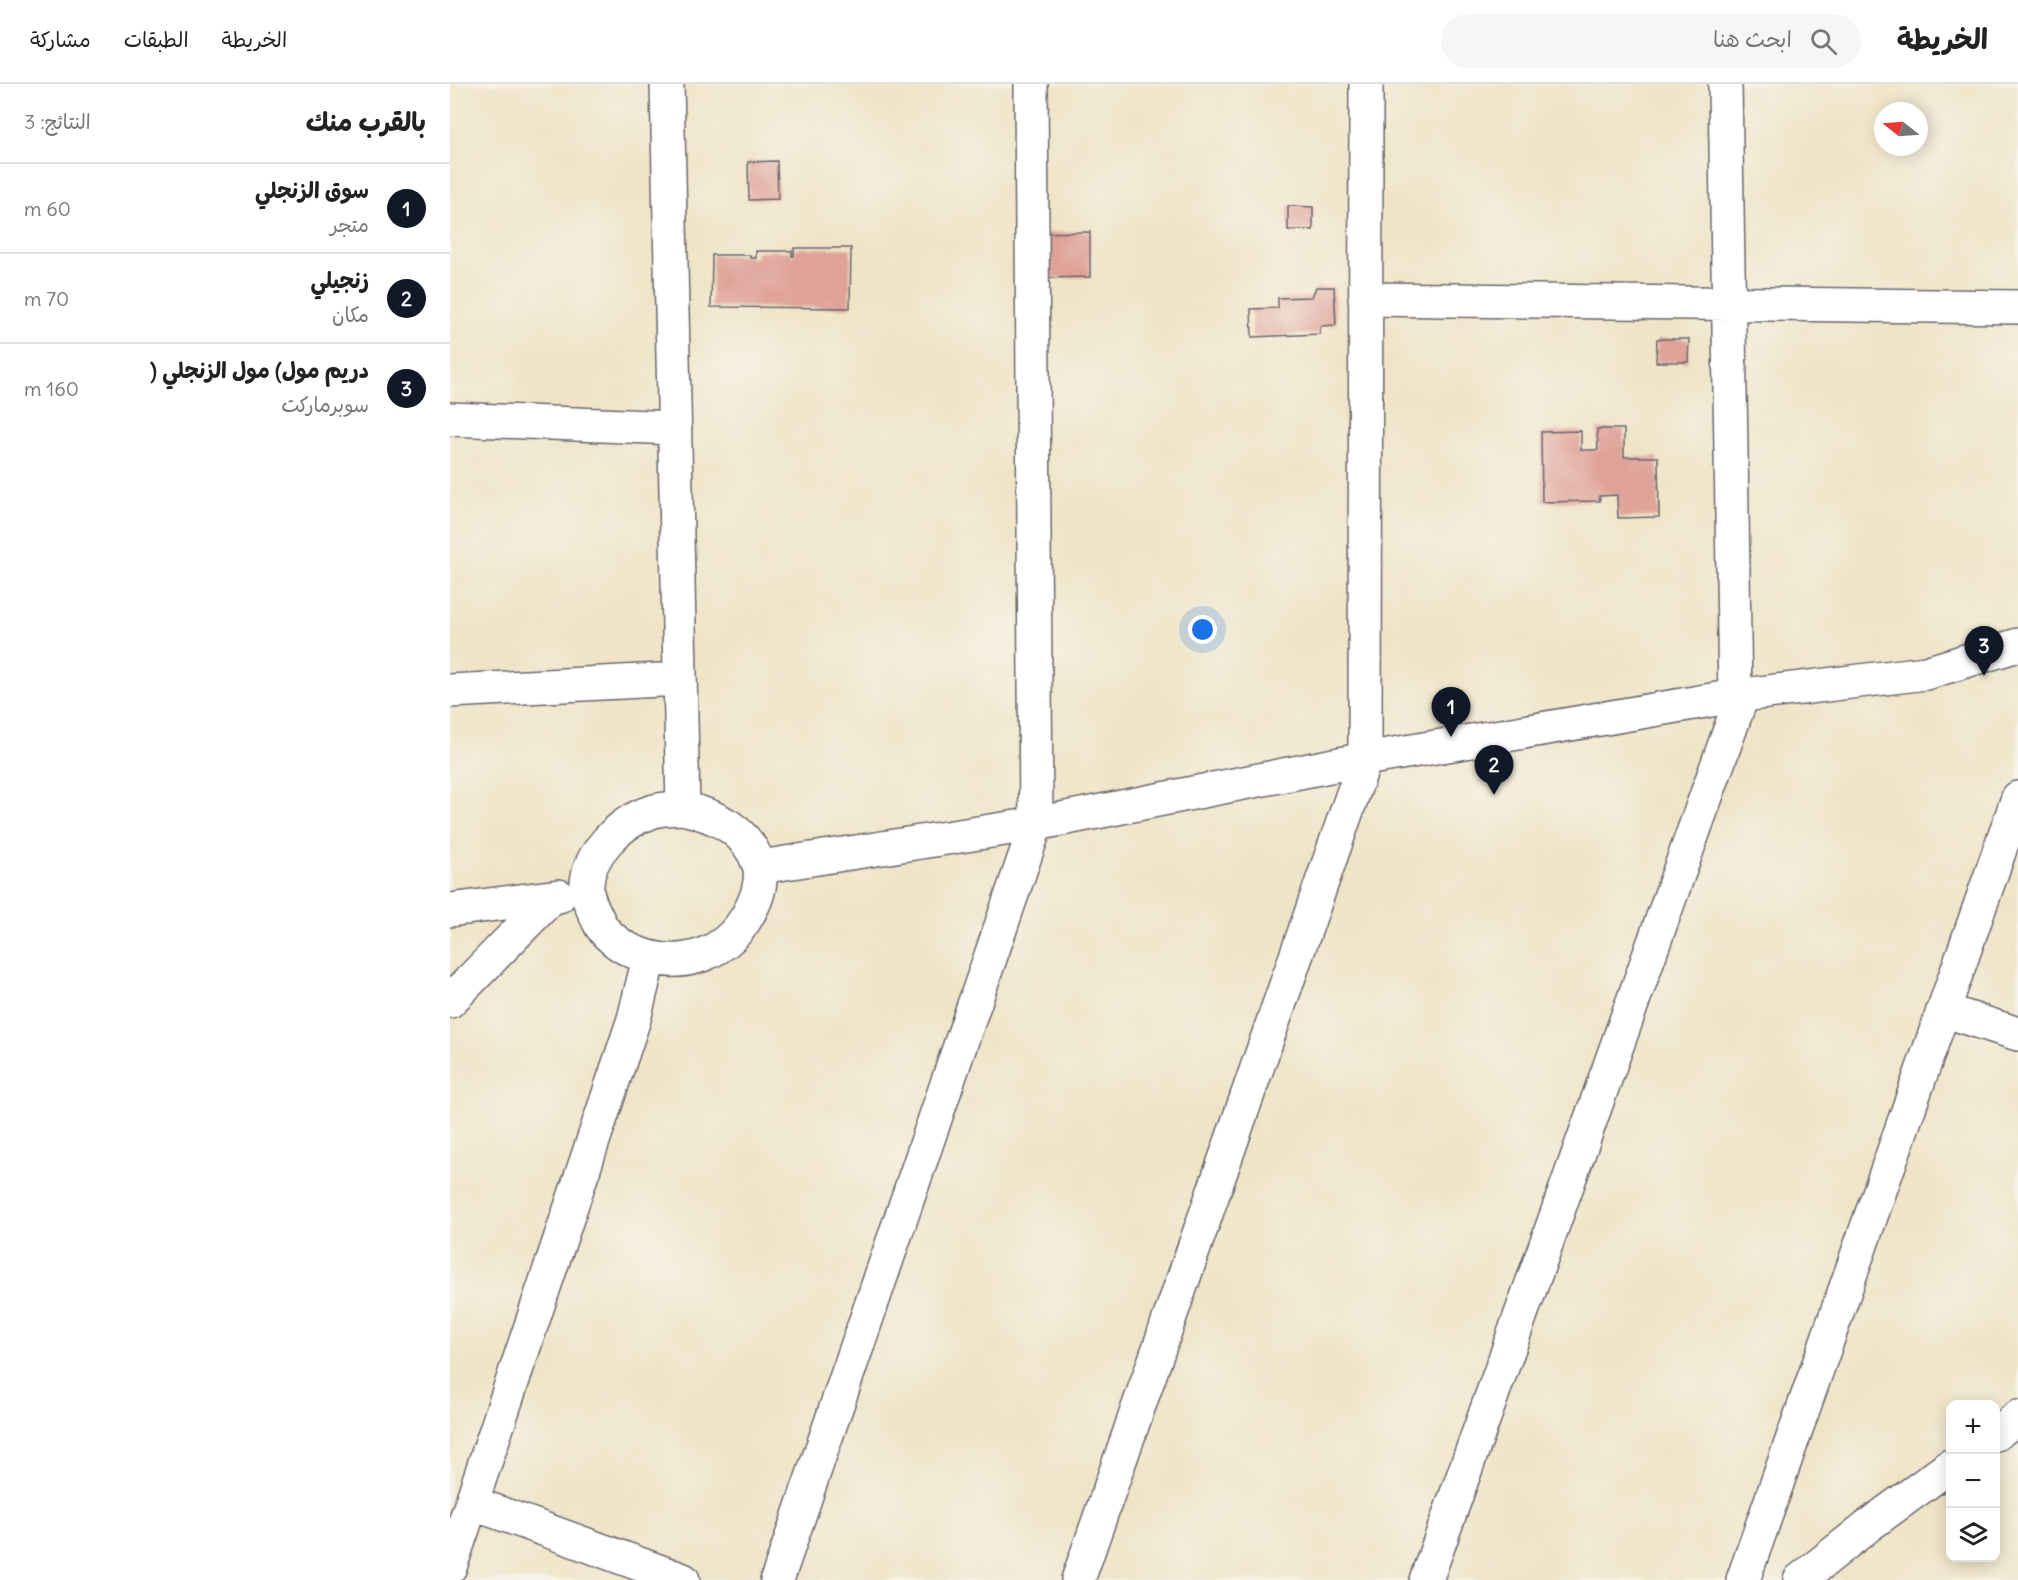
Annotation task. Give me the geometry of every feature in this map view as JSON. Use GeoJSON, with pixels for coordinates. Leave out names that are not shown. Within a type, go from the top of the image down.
{"type":"FeatureCollection","features":[{"type":"Feature","properties":{"kind":"street"},"geometry":{"type":"LineString","coordinates":[[667,84],[683,808]]}},
{"type":"Feature","properties":{"kind":"street"},"geometry":{"type":"LineString","coordinates":[[777,1580],[1036,824],[1030,84]]}},
{"type":"Feature","properties":{"kind":"street"},"geometry":{"type":"LineString","coordinates":[[1078,1580],[1365,759],[1366,84]]}},
{"type":"Feature","properties":{"kind":"street"},"geometry":{"type":"LineString","coordinates":[[1426,1580],[1739,696],[1725,84]]}},
{"type":"Feature","properties":{"kind":"street"},"geometry":{"type":"LineString","coordinates":[[1365,299],[2018,307]]}},
{"type":"Feature","properties":{"kind":"street"},"geometry":{"type":"LineString","coordinates":[[450,419],[675,428]]}},
{"type":"Feature","properties":{"kind":"street"},"geometry":{"type":"LineString","coordinates":[[760,867],[1036,824],[1365,759],[1739,696],[1926,673],[2018,645]]}},
{"type":"Feature","properties":{"kind":"street"},"geometry":{"type":"LineString","coordinates":[[450,691],[680,680]]}},
{"type":"Feature","properties":{"kind":"street"},"geometry":{"type":"LineString","coordinates":[[1743,1580],[2018,798]]}},
{"type":"Feature","properties":{"kind":"street"},"geometry":{"type":"LineString","coordinates":[[683,808],[708,814],[730,826],[748,845],[760,867],[758,895],[746,921],[727,941],[703,955],[676,961],[649,958],[622,947],[601,927],[587,892],[590,872],[603,845],[625,823],[653,811],[683,808]]}},
{"type":"Feature","properties":{"kind":"street"},"geometry":{"type":"LineString","coordinates":[[450,910],[587,892]]}},
{"type":"Feature","properties":{"kind":"street"},"geometry":{"type":"LineString","coordinates":[[450,1000],[552,897]]}},
{"type":"Feature","properties":{"kind":"street"},"geometry":{"type":"LineString","coordinates":[[450,1567],[634,1019],[649,958]]}},
{"type":"Feature","properties":{"kind":"street"},"geometry":{"type":"LineString","coordinates":[[1943,1010],[2018,1034]]}},
{"type":"Feature","properties":{"kind":"street"},"geometry":{"type":"LineString","coordinates":[[2000,1430],[2018,1417]]}},
{"type":"Feature","properties":{"kind":"street"},"geometry":{"type":"LineString","coordinates":[[1800,1580],[1869,1525],[1946,1469]]}},
{"type":"Feature","properties":{"kind":"street"},"geometry":{"type":"LineString","coordinates":[[472,1503],[683,1580]]}},
{"type":"Feature","properties":{"kind":"building"},"geometry":{"type":"Polygon","coordinates":[[[777,161],[778,199],[749,200],[748,162],[777,161]]]}},
{"type":"Feature","properties":{"kind":"building"},"geometry":{"type":"Polygon","coordinates":[[[1288,206],[1313,207],[1313,230],[1288,230],[1288,206]]]}},
{"type":"Feature","properties":{"kind":"building"},"geometry":{"type":"Polygon","coordinates":[[[1090,232],[1090,277],[1045,278],[1045,233],[1090,232]]]}},
{"type":"Feature","properties":{"kind":"building"},"geometry":{"type":"Polygon","coordinates":[[[794,248],[851,248],[850,308],[711,307],[712,255],[750,255],[750,258],[756,258],[756,251],[792,251],[792,256],[794,256],[794,248]]]}},
{"type":"Feature","properties":{"kind":"building"},"geometry":{"type":"Polygon","coordinates":[[[1316,287],[1334,287],[1336,325],[1320,326],[1320,334],[1252,337],[1251,309],[1278,308],[1278,298],[1312,297],[1316,287]]]}},
{"type":"Feature","properties":{"kind":"building"},"geometry":{"type":"Polygon","coordinates":[[[1657,339],[1689,339],[1688,362],[1656,362],[1657,339]]]}},
{"type":"Feature","properties":{"kind":"building"},"geometry":{"type":"Polygon","coordinates":[[[1597,429],[1624,429],[1624,457],[1658,457],[1659,517],[1618,518],[1617,495],[1599,496],[1600,501],[1542,502],[1541,432],[1581,431],[1581,450],[1598,450],[1597,429]]]}},
{"type":"Feature","properties":{"kind":"place","name":"دريم مول) مول الزنجلي ("},"geometry":{"type":"Point","coordinates":[1984,676]}},
{"type":"Feature","properties":{"kind":"place","name":"سوق الزنجلي"},"geometry":{"type":"Point","coordinates":[1451,737]}},
{"type":"Feature","properties":{"kind":"place","name":"زنجيلي"},"geometry":{"type":"Point","coordinates":[1494,795]}}]}
